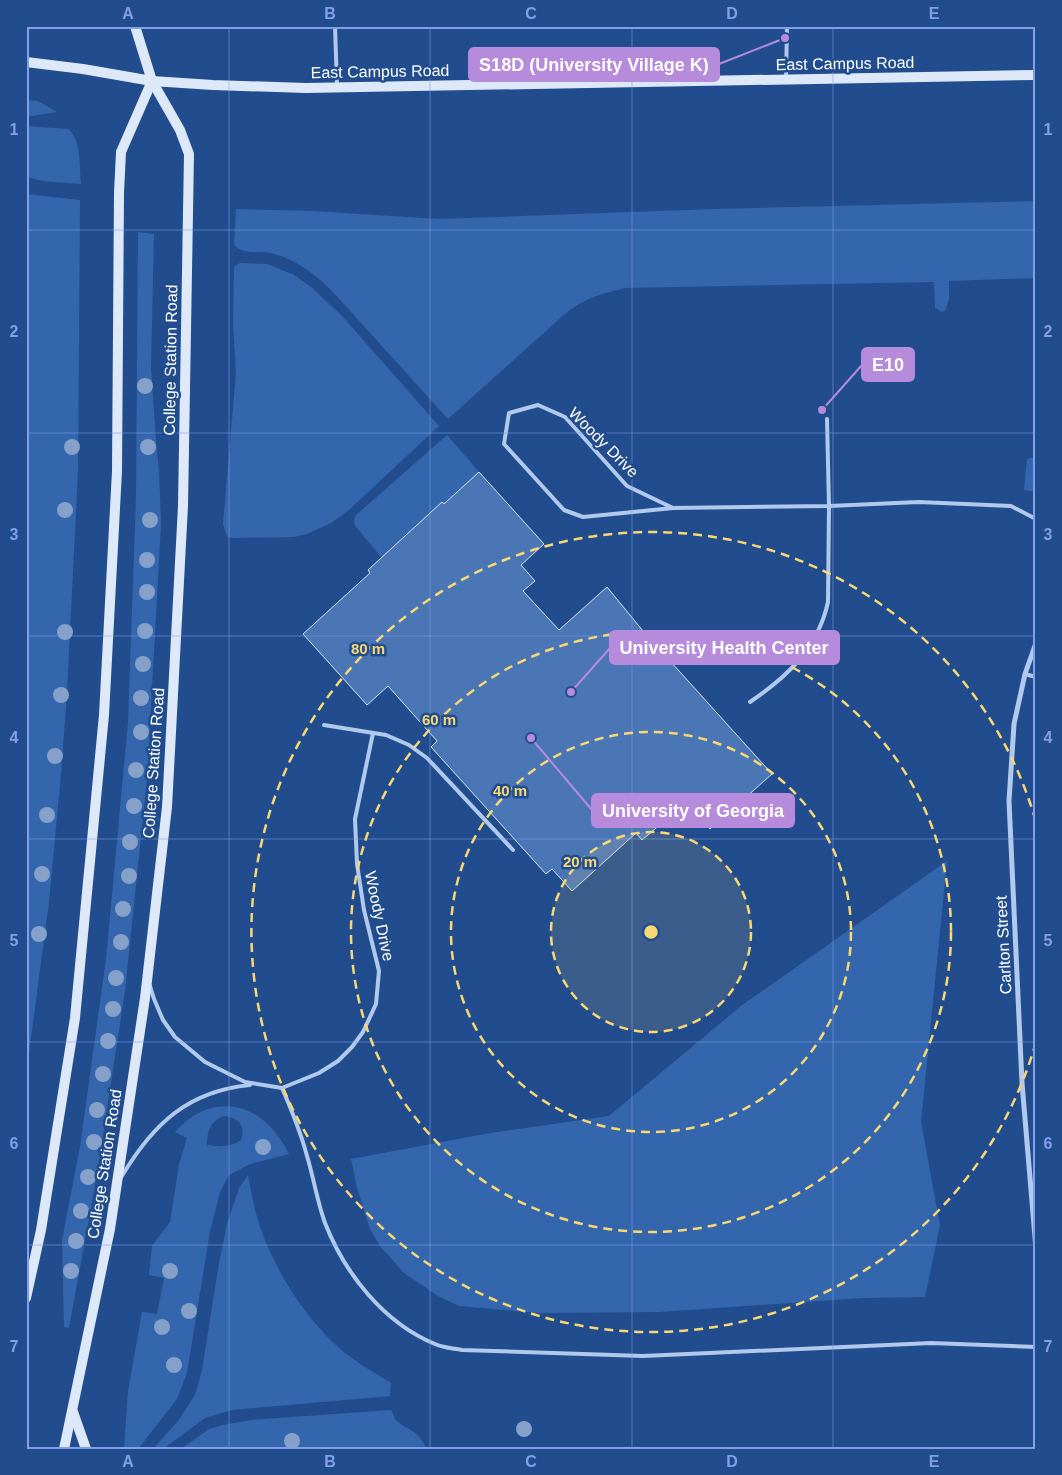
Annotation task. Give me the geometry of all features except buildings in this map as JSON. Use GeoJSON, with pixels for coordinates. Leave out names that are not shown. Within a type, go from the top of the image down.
{"type":"FeatureCollection","features":[{"type":"Feature","properties":{"kind":"main road","name":"College Station Road"},"geometry":{"type":"LineString","coordinates":[[64,1449],[110,1229],[147,976],[167,807],[181,552],[189,154],[180,130],[152,81],[135,26]]}},
{"type":"Feature","properties":{"kind":"main road","name":"East Campus Road"},"geometry":{"type":"LineString","coordinates":[[26,62],[83,69],[152,81],[213,85],[338,87],[1036,75]]}},
{"type":"Feature","properties":{"kind":"main road"},"geometry":{"type":"LineString","coordinates":[[26,1298],[40,1230],[75,1018],[104,715],[117,472],[120,152],[152,81]]}},
{"type":"Feature","properties":{"kind":"main road"},"geometry":{"type":"LineString","coordinates":[[73,1411],[86,1449]]}},
{"type":"Feature","properties":{"kind":"street","name":"Carlton Street"},"geometry":{"type":"LineString","coordinates":[[1036,643],[1024,674],[1014,724],[1009,801],[1022,1083],[1036,1249]]}},
{"type":"Feature","properties":{"kind":"lane"},"geometry":{"type":"LineString","coordinates":[[335,26],[338,87]]}},
{"type":"Feature","properties":{"kind":"lane"},"geometry":{"type":"LineString","coordinates":[[786,79],[787,26]]}},
{"type":"Feature","properties":{"kind":"lane","name":"Woody Drive"},"geometry":{"type":"LineString","coordinates":[[673,508],[627,486],[565,417],[538,405],[508,413],[504,444],[564,510],[583,517],[673,508],[828,506],[919,502],[1011,506],[1036,519]]}},
{"type":"Feature","properties":{"kind":"lane"},"geometry":{"type":"LineString","coordinates":[[750,702],[770,688],[800,660],[817,634],[826,615],[828,602],[828,506],[826,419]]}},
{"type":"Feature","properties":{"kind":"lane"},"geometry":{"type":"LineString","coordinates":[[1024,674],[1036,677]]}},
{"type":"Feature","properties":{"kind":"lane"},"geometry":{"type":"LineString","coordinates":[[324,725],[393,737],[418,751],[513,850]]}},
{"type":"Feature","properties":{"kind":"lane","name":"Woody Drive"},"geometry":{"type":"LineString","coordinates":[[282,1088],[314,1075],[338,1060],[363,1032],[376,1004],[379,971],[363,901],[357,864],[355,819],[373,733]]}},
{"type":"Feature","properties":{"kind":"lane"},"geometry":{"type":"LineString","coordinates":[[147,976],[163,1020],[175,1037],[205,1062],[234,1078],[252,1084],[282,1088],[296,1121],[308,1158],[325,1223],[335,1246],[349,1270],[387,1314],[411,1332],[437,1345],[462,1350],[643,1356],[931,1343],[1036,1347]]}},
{"type":"Feature","properties":{"kind":"lane"},"geometry":{"type":"LineString","coordinates":[[117,1184],[134,1155],[152,1132],[170,1115],[189,1102],[206,1094],[252,1084]]}},
{"type":"Feature","properties":{"kind":"shaded area"},"geometry":{"type":"Polygon","coordinates":[[[26,100],[38,101],[57,112],[26,117],[26,100]]]}},
{"type":"Feature","properties":{"kind":"shaded area"},"geometry":{"type":"Polygon","coordinates":[[[26,126],[68,129],[76,140],[78,147],[81,184],[43,181],[26,177],[26,126]]]}},
{"type":"Feature","properties":{"kind":"shaded area"},"geometry":{"type":"Polygon","coordinates":[[[26,194],[80,200],[78,471],[67,693],[49,902],[28,1060],[26,1060],[26,194]]]}},
{"type":"Feature","properties":{"kind":"shaded area"},"geometry":{"type":"Polygon","coordinates":[[[1036,201],[1036,278],[949,281],[949,299],[945,311],[942,312],[935,308],[934,282],[625,288],[608,292],[580,304],[566,313],[448,419],[319,279],[289,259],[271,253],[241,250],[234,244],[236,209],[313,211],[438,219],[715,209],[1036,201]]]}},
{"type":"Feature","properties":{"kind":"shaded area"},"geometry":{"type":"Polygon","coordinates":[[[138,232],[154,234],[151,368],[161,523],[147,778],[125,991],[97,1174],[69,1328],[64,1327],[62,1240],[80,1147],[106,959],[128,723],[136,496],[138,232]]]}},
{"type":"Feature","properties":{"kind":"shaded area"},"geometry":{"type":"Polygon","coordinates":[[[240,263],[267,264],[294,275],[310,286],[343,317],[439,426],[350,509],[331,523],[307,534],[294,537],[227,537],[223,524],[236,373],[233,323],[234,267],[240,263]]]}},
{"type":"Feature","properties":{"kind":"shaded area"},"geometry":{"type":"Polygon","coordinates":[[[447,435],[479,472],[444,504],[442,502],[382,558],[356,527],[354,523],[355,516],[447,435]]]}},
{"type":"Feature","properties":{"kind":"shaded area"},"geometry":{"type":"Polygon","coordinates":[[[1036,457],[1036,492],[1024,490],[1027,459],[1036,457]]]}},
{"type":"Feature","properties":{"kind":"shaded area"},"geometry":{"type":"Polygon","coordinates":[[[947,861],[921,1122],[940,1225],[925,1297],[863,1298],[659,1312],[539,1313],[459,1306],[438,1296],[404,1273],[380,1246],[370,1229],[357,1188],[351,1159],[490,1133],[609,1116],[741,1006],[947,861]]]}},
{"type":"Feature","properties":{"kind":"shaded area"},"geometry":{"type":"Polygon","coordinates":[[[215,1107],[244,1109],[260,1118],[274,1131],[289,1154],[250,1164],[229,1175],[220,1192],[210,1231],[187,1373],[177,1399],[138,1449],[124,1449],[128,1391],[142,1312],[157,1314],[164,1278],[149,1275],[152,1246],[170,1222],[179,1164],[187,1138],[175,1132],[193,1116],[215,1107]],[[223,1116],[212,1124],[207,1145],[225,1146],[241,1140],[242,1130],[240,1123],[223,1116]]]}},
{"type":"Feature","properties":{"kind":"shaded area"},"geometry":{"type":"Polygon","coordinates":[[[248,1175],[257,1218],[274,1261],[284,1279],[307,1313],[334,1343],[354,1360],[391,1383],[390,1396],[232,1410],[205,1418],[163,1449],[153,1449],[178,1421],[195,1395],[202,1370],[227,1224],[239,1188],[248,1175]]]}},
{"type":"Feature","properties":{"kind":"shaded area"},"geometry":{"type":"Polygon","coordinates":[[[391,1410],[401,1425],[417,1434],[426,1449],[181,1449],[209,1429],[223,1425],[251,1420],[391,1410]]]}},
{"type":"Feature","properties":{"kind":"place","name":"S18D (University Village K)"},"geometry":{"type":"Point","coordinates":[785,38]}},
{"type":"Feature","properties":{"kind":"place","name":"E10"},"geometry":{"type":"Point","coordinates":[822,410]}},
{"type":"Feature","properties":{"kind":"place","name":"University Health Center"},"geometry":{"type":"Point","coordinates":[571,692]}},
{"type":"Feature","properties":{"kind":"place","name":"University of Georgia"},"geometry":{"type":"Point","coordinates":[531,738]}}]}
